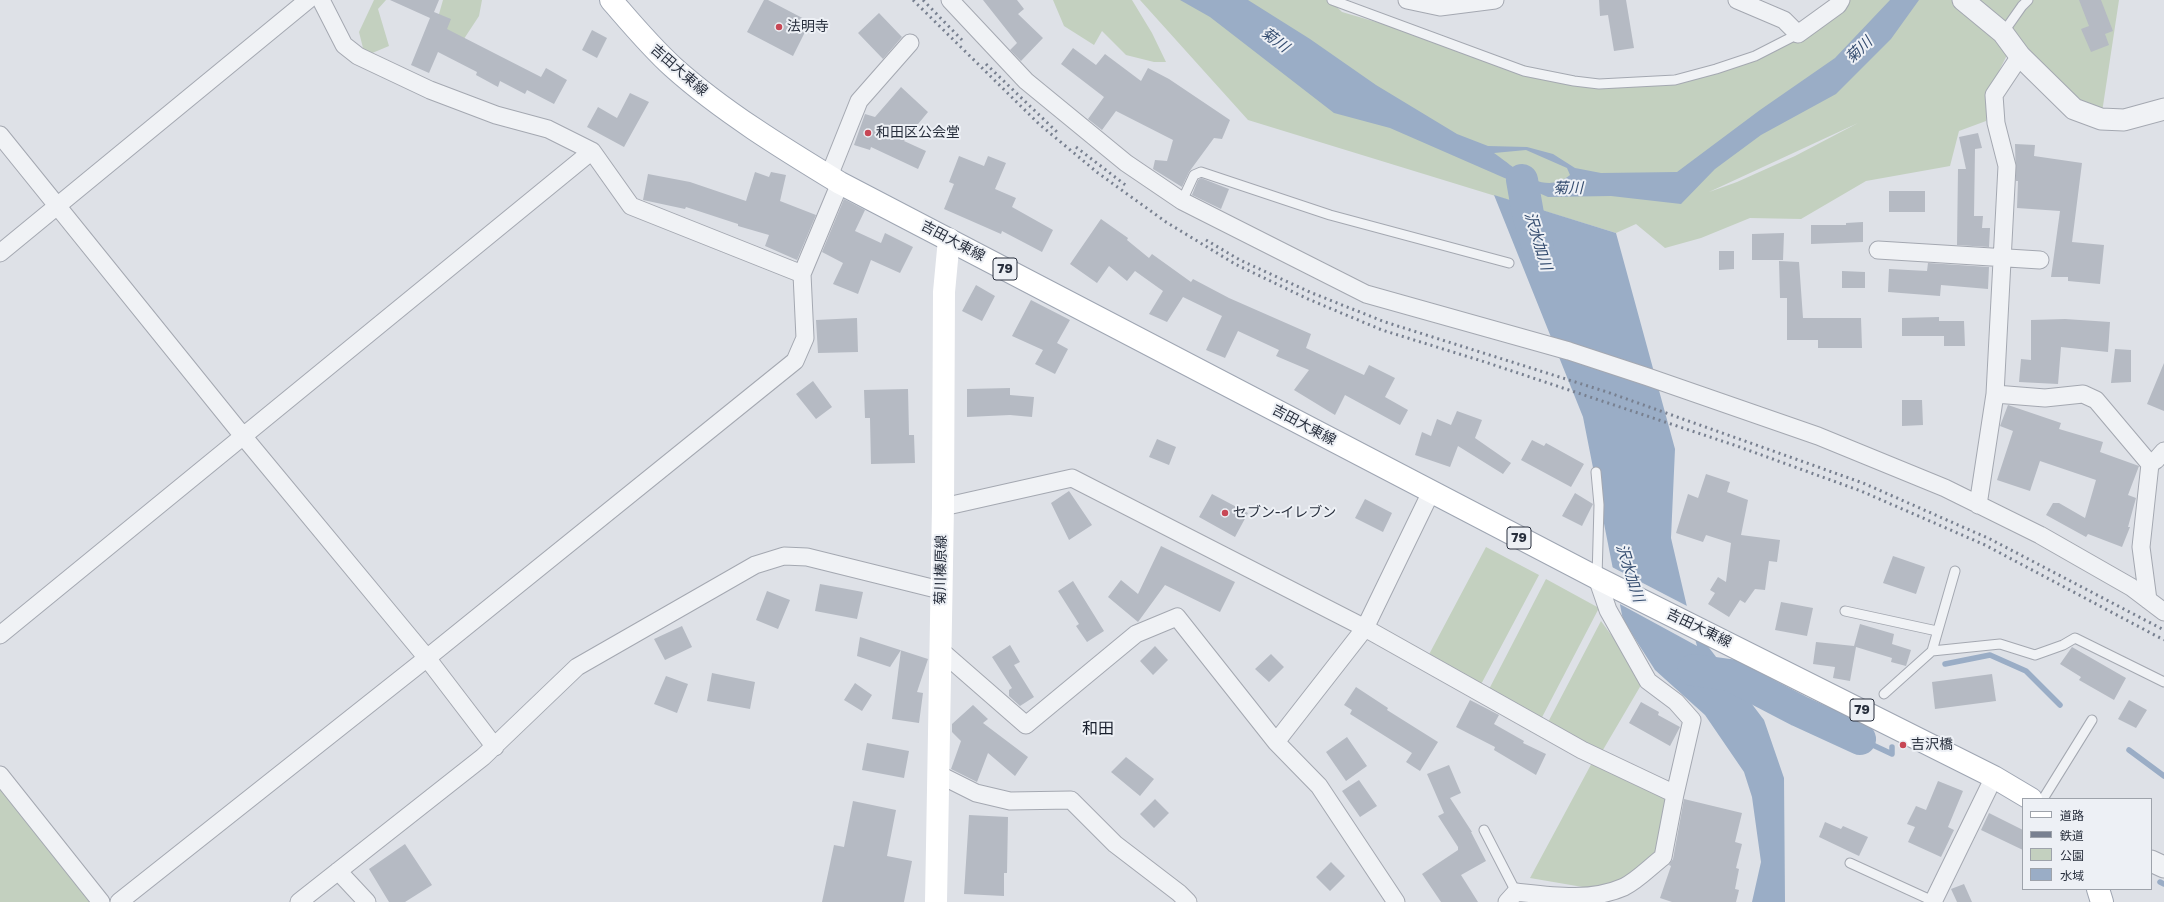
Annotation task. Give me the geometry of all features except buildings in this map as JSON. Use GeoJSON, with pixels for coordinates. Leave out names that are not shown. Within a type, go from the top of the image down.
{"type":"FeatureCollection","features":[{"type":"Feature","properties":{"kind":"main road","name":"吉田大東線"},"geometry":{"type":"LineString","coordinates":[[611,0],[642,37],[674,68],[750,126],[835,179],[1602,581],[1691,624],[1994,777],[2029,798]]}},
{"type":"Feature","properties":{"kind":"main road","name":"菊川榛原線"},"geometry":{"type":"LineString","coordinates":[[936,902],[940,590],[943,507],[944,292],[949,239]]}},
{"type":"Feature","properties":{"kind":"main road"},"geometry":{"type":"LineString","coordinates":[[2098,890],[2102,902]]}},
{"type":"Feature","properties":{"kind":"street"},"geometry":{"type":"LineString","coordinates":[[0,253],[58,207],[308,0]]}},
{"type":"Feature","properties":{"kind":"street"},"geometry":{"type":"LineString","coordinates":[[321,0],[344,45],[358,56],[430,90],[496,115],[548,129],[592,151],[631,206],[802,274]]}},
{"type":"Feature","properties":{"kind":"street"},"geometry":{"type":"LineString","coordinates":[[950,0],[1026,82],[1126,163],[1182,201],[1366,294],[1569,351],[1818,436],[1944,488],[2040,535],[2131,588],[2164,612]]}},
{"type":"Feature","properties":{"kind":"street"},"geometry":{"type":"LineString","coordinates":[[1407,0],[1440,7],[1495,0]]}},
{"type":"Feature","properties":{"kind":"street"},"geometry":{"type":"LineString","coordinates":[[1737,0],[1784,20],[1798,34],[1838,5],[1841,0]]}},
{"type":"Feature","properties":{"kind":"street"},"geometry":{"type":"LineString","coordinates":[[1963,0],[1999,31],[2020,56],[2074,109],[2100,119],[2124,120],[2164,109]]}},
{"type":"Feature","properties":{"kind":"street"},"geometry":{"type":"LineString","coordinates":[[119,902],[427,658],[795,361],[805,338],[802,274],[835,179],[859,101],[910,43]]}},
{"type":"Feature","properties":{"kind":"street"},"geometry":{"type":"LineString","coordinates":[[1978,505],[1996,394],[2001,257],[2007,166],[1996,123],[1994,95],[2020,56]]}},
{"type":"Feature","properties":{"kind":"street"},"geometry":{"type":"LineString","coordinates":[[0,135],[243,436],[427,658],[495,747]]}},
{"type":"Feature","properties":{"kind":"street"},"geometry":{"type":"LineString","coordinates":[[0,635],[592,151]]}},
{"type":"Feature","properties":{"kind":"street"},"geometry":{"type":"LineString","coordinates":[[1878,250],[2040,260]]}},
{"type":"Feature","properties":{"kind":"street"},"geometry":{"type":"LineString","coordinates":[[1996,394],[2044,398],[2083,394],[2096,400],[2150,464],[2141,547],[2148,600]]}},
{"type":"Feature","properties":{"kind":"street"},"geometry":{"type":"LineString","coordinates":[[2150,464],[2164,451]]}},
{"type":"Feature","properties":{"kind":"street"},"geometry":{"type":"LineString","coordinates":[[943,507],[1072,478],[1365,628],[1582,750],[1675,794]]}},
{"type":"Feature","properties":{"kind":"street"},"geometry":{"type":"LineString","coordinates":[[1276,742],[1365,628],[1431,492]]}},
{"type":"Feature","properties":{"kind":"street"},"geometry":{"type":"LineString","coordinates":[[299,902],[495,747],[512,728],[577,667],[755,565],[784,556],[806,557],[940,590]]}},
{"type":"Feature","properties":{"kind":"street"},"geometry":{"type":"LineString","coordinates":[[1511,897],[1580,899],[1609,894],[1625,886],[1663,857],[1675,794],[1692,720],[1676,702],[1648,681],[1608,610],[1602,581]]}},
{"type":"Feature","properties":{"kind":"street"},"geometry":{"type":"LineString","coordinates":[[940,650],[1026,725],[1136,634],[1177,617],[1276,742],[1319,786],[1396,902]]}},
{"type":"Feature","properties":{"kind":"street"},"geometry":{"type":"LineString","coordinates":[[938,774],[976,793],[1010,801],[1070,800],[1115,844],[1179,893],[1188,902]]}},
{"type":"Feature","properties":{"kind":"street"},"geometry":{"type":"LineString","coordinates":[[0,775],[101,902]]}},
{"type":"Feature","properties":{"kind":"street"},"geometry":{"type":"LineString","coordinates":[[1933,902],[1994,777]]}},
{"type":"Feature","properties":{"kind":"street"},"geometry":{"type":"LineString","coordinates":[[2152,862],[2164,868]]}},
{"type":"Feature","properties":{"kind":"street"},"geometry":{"type":"LineString","coordinates":[[338,871],[367,902]]}},
{"type":"Feature","properties":{"kind":"lane"},"geometry":{"type":"LineString","coordinates":[[1332,0],[1524,71],[1574,81],[1599,84],[1675,80],[1755,56],[1798,34]]}},
{"type":"Feature","properties":{"kind":"lane"},"geometry":{"type":"LineString","coordinates":[[1999,31],[2028,0]]}},
{"type":"Feature","properties":{"kind":"lane"},"geometry":{"type":"LineString","coordinates":[[1182,201],[1194,175],[1201,172],[1330,215],[1509,263]]}},
{"type":"Feature","properties":{"kind":"lane"},"geometry":{"type":"LineString","coordinates":[[1596,472],[1602,581]]}},
{"type":"Feature","properties":{"kind":"lane"},"geometry":{"type":"LineString","coordinates":[[1884,694],[1932,651],[1955,571]]}},
{"type":"Feature","properties":{"kind":"lane"},"geometry":{"type":"LineString","coordinates":[[1845,611],[1937,631]]}},
{"type":"Feature","properties":{"kind":"lane"},"geometry":{"type":"LineString","coordinates":[[1932,651],[2000,644],[2035,655],[2064,645],[2075,638],[2164,682]]}},
{"type":"Feature","properties":{"kind":"lane"},"geometry":{"type":"LineString","coordinates":[[2044,798],[2092,720]]}},
{"type":"Feature","properties":{"kind":"lane"},"geometry":{"type":"LineString","coordinates":[[1484,830],[1511,897]]}},
{"type":"Feature","properties":{"kind":"lane"},"geometry":{"type":"LineString","coordinates":[[1850,863],[1933,902]]}},
{"type":"Feature","properties":{"kind":"green space"},"geometry":{"type":"Polygon","coordinates":[[[374,0],[386,0],[378,9],[389,46],[365,56],[359,32],[374,0]]]}},
{"type":"Feature","properties":{"kind":"green space"},"geometry":{"type":"Polygon","coordinates":[[[443,0],[482,0],[479,16],[456,51],[437,21],[443,0]]]}},
{"type":"Feature","properties":{"kind":"green space"},"geometry":{"type":"Polygon","coordinates":[[[1053,0],[1132,0],[1152,33],[1166,62],[1154,62],[1126,55],[1102,31],[1094,45],[1064,26],[1053,0]]]}},
{"type":"Feature","properties":{"kind":"green space"},"geometry":{"type":"Polygon","coordinates":[[[1140,0],[1330,0],[1342,12],[1605,89],[1735,63],[1803,30],[1832,0],[2119,0],[2101,119],[2012,45],[1991,87],[1986,121],[1959,131],[1950,166],[1866,181],[1801,219],[1750,218],[1701,238],[1665,248],[1636,224],[1616,233],[1248,120],[1140,0]],[[1858,123],[1709,192],[1737,182],[1795,156],[1858,123]]]}},
{"type":"Feature","properties":{"kind":"green space"},"geometry":{"type":"Polygon","coordinates":[[[1486,547],[1539,575],[1478,690],[1425,662],[1486,547]]]}},
{"type":"Feature","properties":{"kind":"green space"},"geometry":{"type":"Polygon","coordinates":[[[1546,579],[1599,608],[1539,723],[1486,695],[1546,579]]]}},
{"type":"Feature","properties":{"kind":"green space"},"geometry":{"type":"Polygon","coordinates":[[[1601,621],[1644,680],[1600,755],[1546,726],[1601,621]]]}},
{"type":"Feature","properties":{"kind":"green space"},"geometry":{"type":"Polygon","coordinates":[[[1594,759],[1670,796],[1658,857],[1606,891],[1530,878],[1594,759]]]}},
{"type":"Feature","properties":{"kind":"green space"},"geometry":{"type":"Polygon","coordinates":[[[0,784],[99,902],[0,902],[0,784]]]}},
{"type":"Feature","properties":{"kind":"water","name":"菊川"},"geometry":{"type":"Polygon","coordinates":[[[1180,0],[1248,0],[1310,39],[1376,85],[1457,134],[1488,146],[1527,147],[1553,154],[1575,168],[1601,173],[1677,172],[1760,110],[1835,58],[1890,0],[1919,0],[1891,39],[1836,94],[1761,135],[1715,169],[1681,204],[1611,196],[1548,197],[1390,128],[1334,113],[1210,17],[1180,0]],[[1526,150],[1494,153],[1530,178],[1540,182],[1550,183],[1560,181],[1570,175],[1567,168],[1526,150]]]}},
{"type":"Feature","properties":{"kind":"water"},"geometry":{"type":"Polygon","coordinates":[[[1494,195],[1616,233],[1675,449],[1671,538],[1691,624],[1764,720],[1784,778],[1785,902],[1752,902],[1761,862],[1752,797],[1744,772],[1705,715],[1655,670],[1623,620],[1583,417],[1494,195]]]}},
{"type":"Feature","properties":{"kind":"pier"},"geometry":{"type":"Polygon","coordinates":[[[1610,566],[1689,607],[1692,622],[1691,624],[1697,646],[1618,603],[1610,566]]]}},
{"type":"Feature","properties":{"kind":"waterway","name":"沢水加川"},"geometry":{"type":"LineString","coordinates":[[1522,180],[1528,214],[1538,248]]}},
{"type":"Feature","properties":{"kind":"waterway"},"geometry":{"type":"LineString","coordinates":[[1945,664],[1990,655],[2026,671],[2060,705]]}},
{"type":"Feature","properties":{"kind":"waterway"},"geometry":{"type":"LineString","coordinates":[[1693,670],[1730,675],[1799,711],[1860,739]]}},
{"type":"Feature","properties":{"kind":"waterway"},"geometry":{"type":"LineString","coordinates":[[1860,739],[1892,754],[1892,747]]}},
{"type":"Feature","properties":{"kind":"waterway"},"geometry":{"type":"LineString","coordinates":[[2129,750],[2164,776]]}},
{"type":"Feature","properties":{"kind":"waterway"},"geometry":{"type":"LineString","coordinates":[[2160,882],[2164,884]]}},
{"type":"Feature","properties":{"kind":"railway"},"geometry":{"type":"LineString","coordinates":[[913,0],[1039,124],[1098,173],[1166,222],[1235,264],[1308,299],[1382,330],[1485,362],[1734,445],[1861,491],[1985,545],[2164,640]]}},
{"type":"Feature","properties":{"kind":"railway"},"geometry":{"type":"LineString","coordinates":[[923,0],[962,40]]}},
{"type":"Feature","properties":{"kind":"railway"},"geometry":{"type":"LineString","coordinates":[[986,64],[1057,132]]}},
{"type":"Feature","properties":{"kind":"railway"},"geometry":{"type":"LineString","coordinates":[[1076,147],[1128,187]]}},
{"type":"Feature","properties":{"kind":"railway"},"geometry":{"type":"LineString","coordinates":[[1206,240],[1240,260],[1312,293],[1385,322],[1607,392],[1863,483],[1990,539],[2164,630]]}},
{"type":"Feature","properties":{"kind":"place","name":"法明寺"},"geometry":{"type":"Point","coordinates":[779,27]}},
{"type":"Feature","properties":{"kind":"place","name":"和田区公会堂"},"geometry":{"type":"Point","coordinates":[868,133]}},
{"type":"Feature","properties":{"kind":"place","name":"セブン-イレブン"},"geometry":{"type":"Point","coordinates":[1225,513]}},
{"type":"Feature","properties":{"kind":"place","name":"吉沢橋"},"geometry":{"type":"Point","coordinates":[1903,745]}},
{"type":"Feature","properties":{"kind":"district","name":"和田"},"geometry":{"type":"Point","coordinates":[1098,729]}}]}
